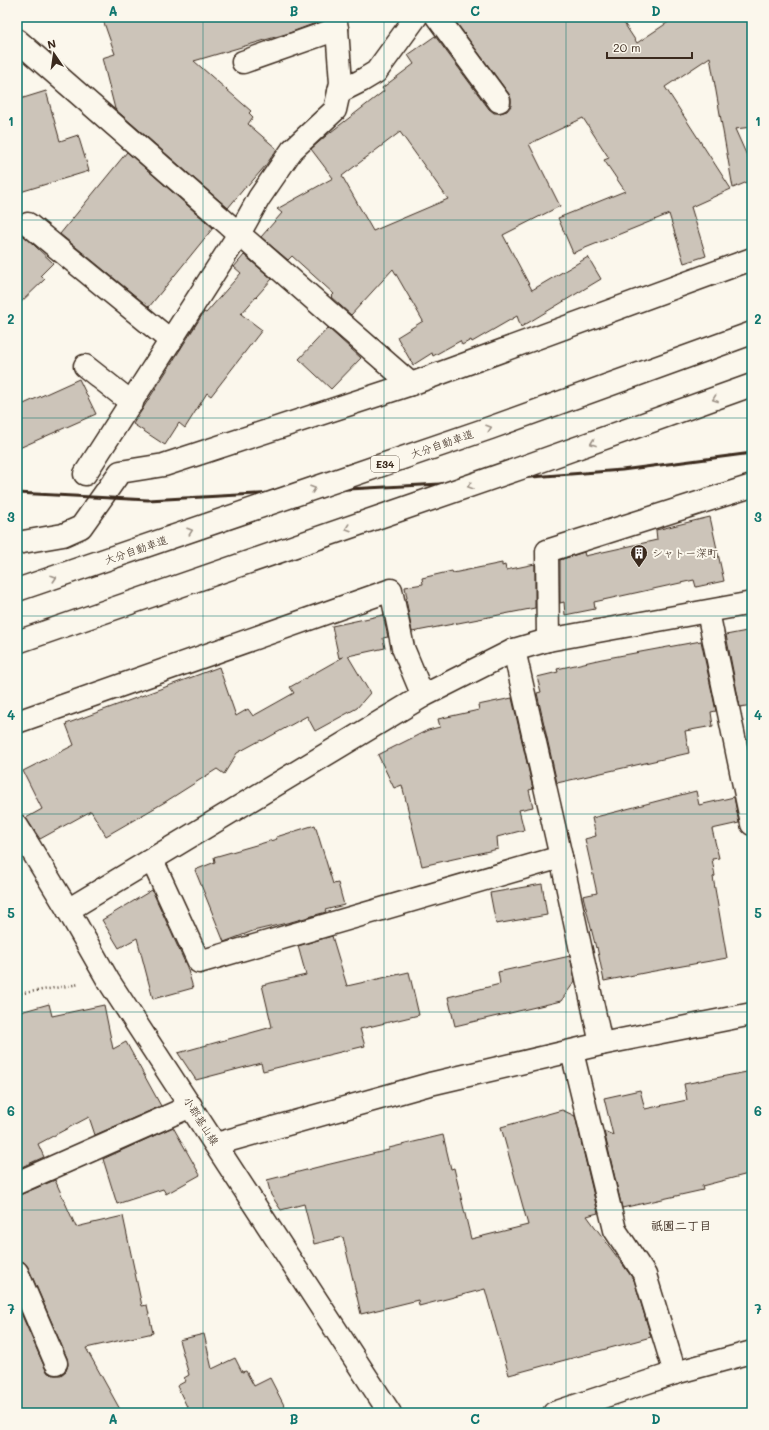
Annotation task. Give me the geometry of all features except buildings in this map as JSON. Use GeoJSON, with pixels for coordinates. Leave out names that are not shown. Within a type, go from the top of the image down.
{"type":"FeatureCollection","features":[{"type":"Feature","properties":{"kind":"main road"},"geometry":{"type":"LineString","coordinates":[[339,92],[361,82],[376,72],[416,17]]}},
{"type":"Feature","properties":{"kind":"main road"},"geometry":{"type":"LineString","coordinates":[[437,17],[499,101]]}},
{"type":"Feature","properties":{"kind":"main road"},"geometry":{"type":"LineString","coordinates":[[85,474],[240,234],[259,198],[292,150],[335,110],[341,83],[336,23],[243,62]]}},
{"type":"Feature","properties":{"kind":"main road"},"geometry":{"type":"LineString","coordinates":[[17,40],[411,384]]}},
{"type":"Feature","properties":{"kind":"main road"},"geometry":{"type":"LineString","coordinates":[[28,224],[171,341]]}},
{"type":"Feature","properties":{"kind":"main road"},"geometry":{"type":"LineString","coordinates":[[17,543],[63,535],[81,527],[120,472],[164,465],[411,384],[752,259]]}},
{"type":"Feature","properties":{"kind":"main road","name":"大分自動車道"},"geometry":{"type":"LineString","coordinates":[[17,590],[483,430],[752,332]]}},
{"type":"Feature","properties":{"kind":"main road"},"geometry":{"type":"LineString","coordinates":[[85,366],[132,403]]}},
{"type":"Feature","properties":{"kind":"main road"},"geometry":{"type":"LineString","coordinates":[[17,642],[506,474],[752,385]]}},
{"type":"Feature","properties":{"kind":"main road"},"geometry":{"type":"LineString","coordinates":[[548,640],[547,551],[752,486]]}},
{"type":"Feature","properties":{"kind":"main road"},"geometry":{"type":"LineString","coordinates":[[17,722],[391,590],[403,648],[423,696]]}},
{"type":"Feature","properties":{"kind":"main road"},"geometry":{"type":"LineString","coordinates":[[68,910],[423,696],[514,650],[548,640],[752,603]]}},
{"type":"Feature","properties":{"kind":"main road"},"geometry":{"type":"LineString","coordinates":[[708,612],[752,824]]}},
{"type":"Feature","properties":{"kind":"main road"},"geometry":{"type":"LineString","coordinates":[[514,650],[561,857],[601,1044]]}},
{"type":"Feature","properties":{"kind":"main road","name":"小郡基山線"},"geometry":{"type":"LineString","coordinates":[[17,826],[108,980],[390,1413]]}},
{"type":"Feature","properties":{"kind":"main road"},"geometry":{"type":"LineString","coordinates":[[152,860],[199,962],[561,857]]}},
{"type":"Feature","properties":{"kind":"main road"},"geometry":{"type":"LineString","coordinates":[[216,1144],[430,1084],[601,1044],[752,1014]]}},
{"type":"Feature","properties":{"kind":"main road"},"geometry":{"type":"LineString","coordinates":[[572,1052],[615,1230],[645,1275],[675,1373]]}},
{"type":"Feature","properties":{"kind":"main road"},"geometry":{"type":"LineString","coordinates":[[17,1183],[191,1106]]}},
{"type":"Feature","properties":{"kind":"main road"},"geometry":{"type":"LineString","coordinates":[[17,1272],[56,1363]]}},
{"type":"Feature","properties":{"kind":"main road"},"geometry":{"type":"LineString","coordinates":[[554,1413],[675,1373],[752,1352]]}},
{"type":"Feature","properties":{"kind":"path"},"geometry":{"type":"LineString","coordinates":[[17,994],[108,980]]}},
{"type":"Feature","properties":{"kind":"railway"},"geometry":{"type":"LineString","coordinates":[[17,493],[148,500],[440,484],[622,470],[752,453]]}},
{"type":"Feature","properties":{"kind":"place","name":"シャトー深町"},"geometry":{"type":"Point","coordinates":[639,568]}},
{"type":"Feature","properties":{"kind":"district","name":"祇園二丁目"},"geometry":{"type":"Point","coordinates":[681,1226]}}]}
